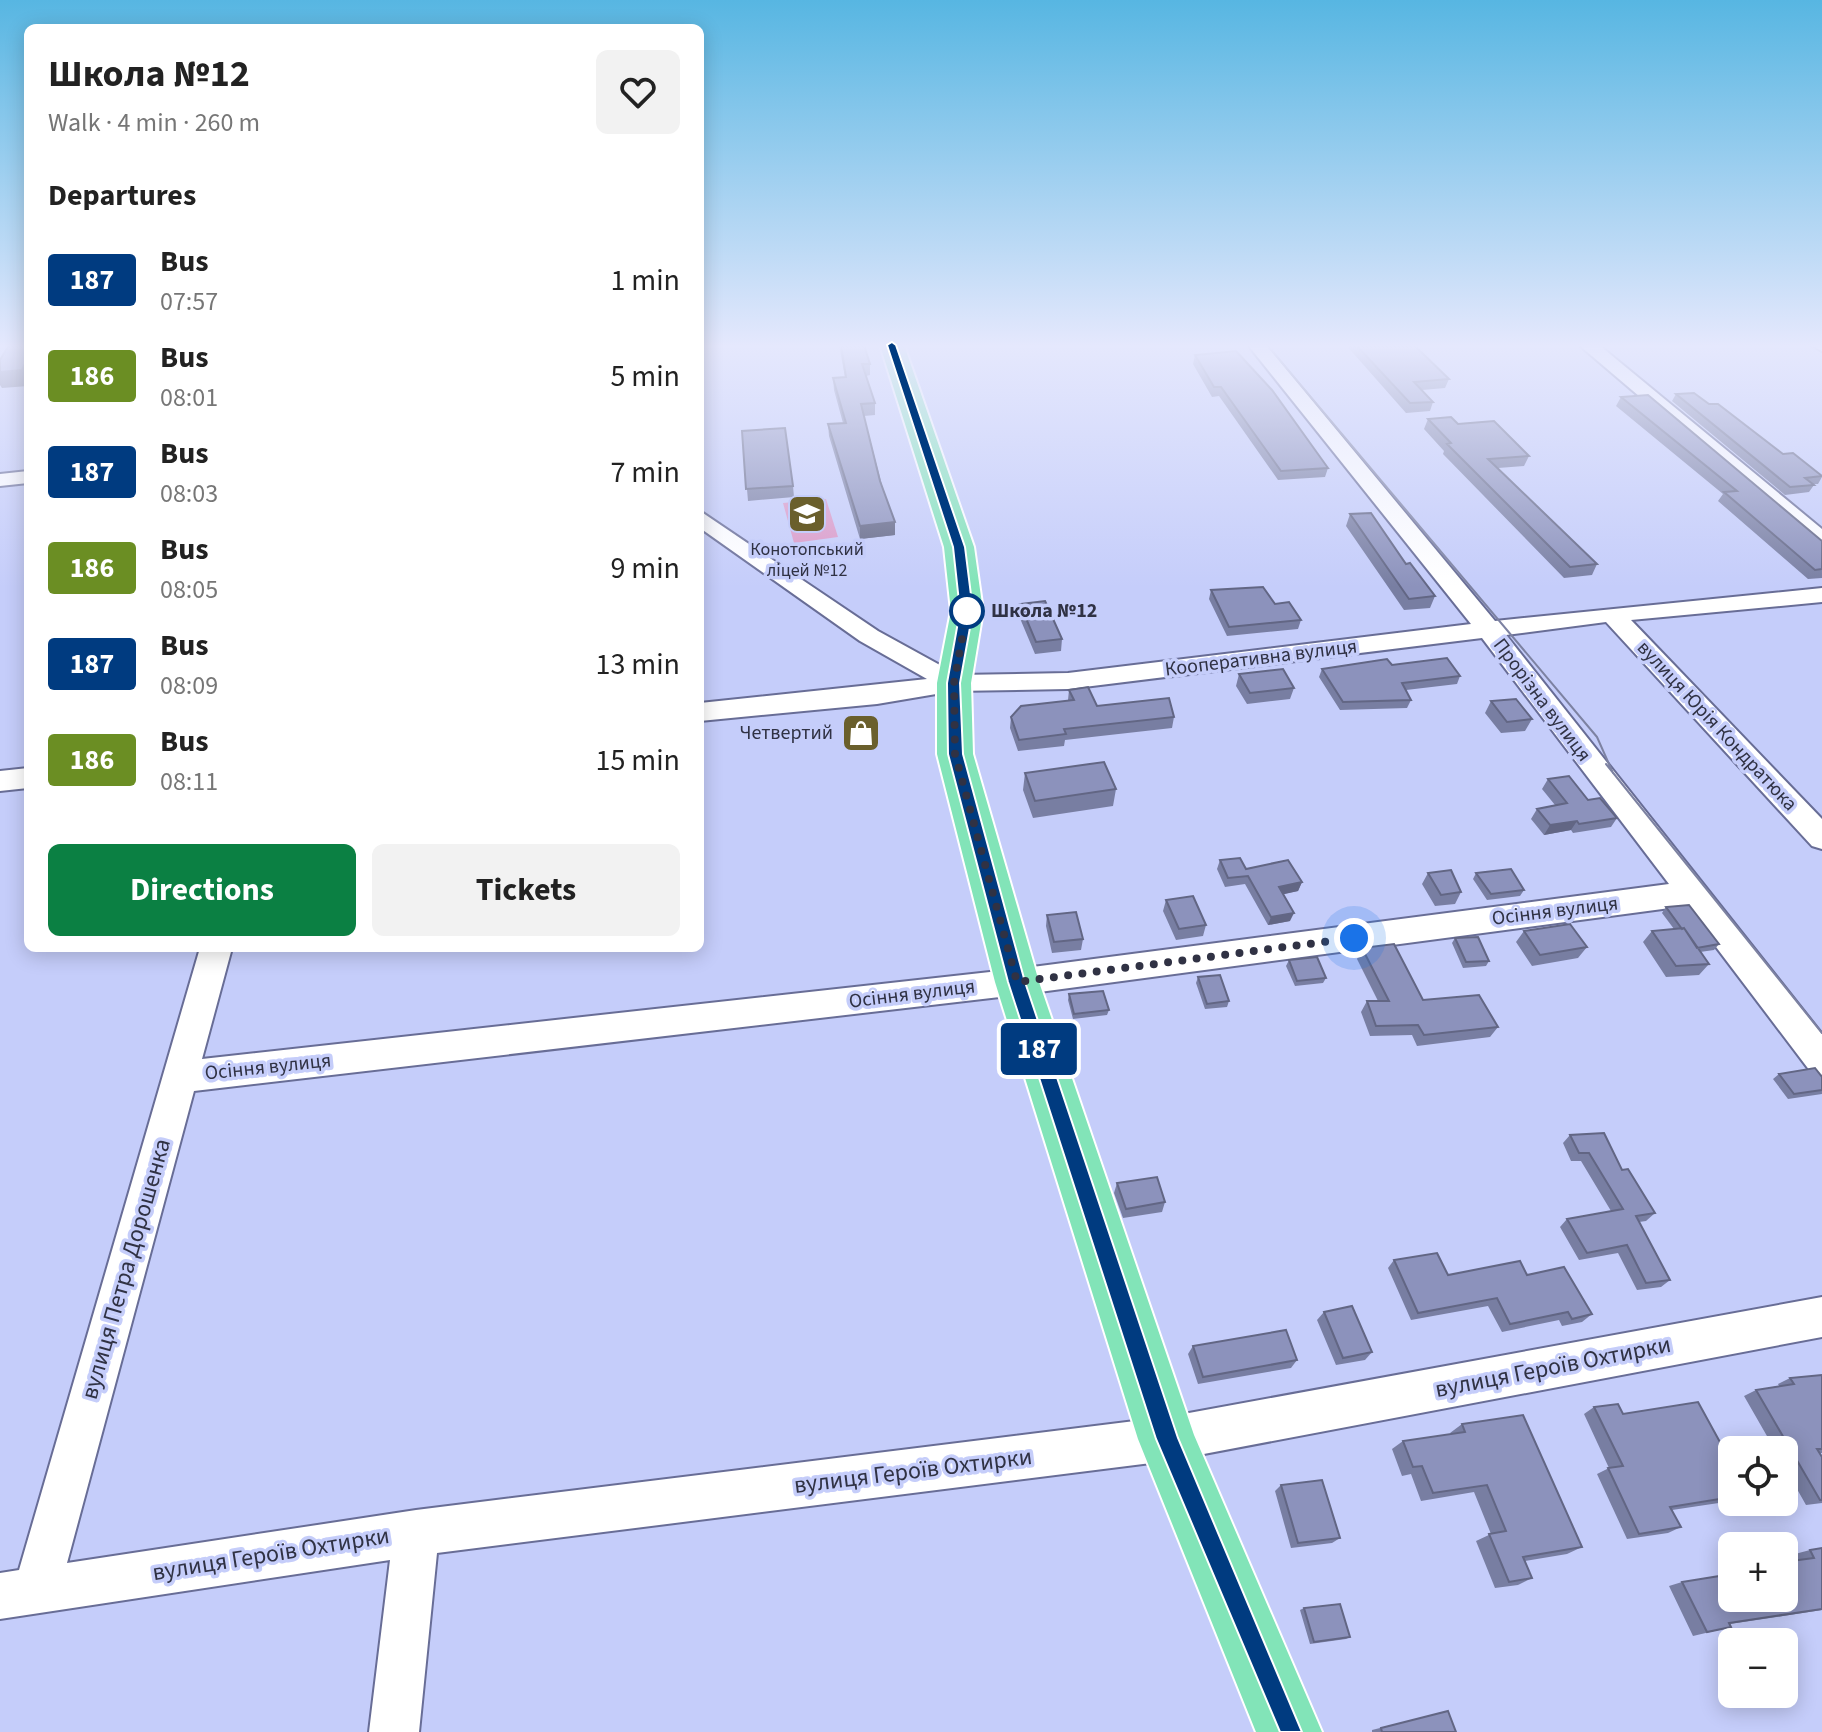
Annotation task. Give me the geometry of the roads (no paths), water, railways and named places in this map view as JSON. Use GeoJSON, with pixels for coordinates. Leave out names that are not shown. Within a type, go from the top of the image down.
{"type":"FeatureCollection","features":[{"type":"Feature","properties":{"kind":"main road"},"geometry":{"type":"LineString","coordinates":[[919,426],[959,547],[967,611],[954,683],[955,754],[1017,982],[1167,1439],[1289,1732]]}},
{"type":"Feature","properties":{"kind":"street","name":"Прорізна вулиця"},"geometry":{"type":"LineString","coordinates":[[1323,426],[1489,630],[1822,1060]]}},
{"type":"Feature","properties":{"kind":"street"},"geometry":{"type":"LineString","coordinates":[[1685,426],[1822,540]]}},
{"type":"Feature","properties":{"kind":"street"},"geometry":{"type":"LineString","coordinates":[[0,480],[24,477]]}},
{"type":"Feature","properties":{"kind":"street"},"geometry":{"type":"LineString","coordinates":[[704,521],[869,636],[954,683]]}},
{"type":"Feature","properties":{"kind":"street","name":"Кооперативна вулиця"},"geometry":{"type":"LineString","coordinates":[[704,712],[877,695],[954,683],[1068,681],[1612,614],[1822,595]]}},
{"type":"Feature","properties":{"kind":"street","name":"вулиця Юрія Кондратюка"},"geometry":{"type":"LineString","coordinates":[[1612,614],[1822,838]]}},
{"type":"Feature","properties":{"kind":"street"},"geometry":{"type":"LineString","coordinates":[[0,781],[24,778]]}},
{"type":"Feature","properties":{"kind":"street","name":"Осіння вулиця"},"geometry":{"type":"LineString","coordinates":[[180,1077],[1017,982],[1691,893]]}},
{"type":"Feature","properties":{"kind":"street","name":"вулиця Петра Дорошенка"},"geometry":{"type":"LineString","coordinates":[[18,1593],[180,1077],[215,952]]}},
{"type":"Feature","properties":{"kind":"street","name":"вулиця Героїв Охтирки"},"geometry":{"type":"LineString","coordinates":[[18,1593],[416,1533],[1167,1439],[1822,1317]]}},
{"type":"Feature","properties":{"kind":"street"},"geometry":{"type":"LineString","coordinates":[[394,1732],[416,1533]]}},
{"type":"Feature","properties":{"kind":"tram line"},"geometry":{"type":"LineString","coordinates":[[1335,426],[1597,737],[1613,772]]}},
{"type":"Feature","properties":{"kind":"tram line"},"geometry":{"type":"LineString","coordinates":[[1606,764],[1613,772]]}},
{"type":"Feature","properties":{"kind":"tram line"},"geometry":{"type":"LineString","coordinates":[[1613,772],[1822,1033]]}},
{"type":"Feature","properties":{"kind":"place","name":"Конотопський ліцей №12"},"geometry":{"type":"Point","coordinates":[807,514]}},
{"type":"Feature","properties":{"kind":"place","name":"Школа №12"},"geometry":{"type":"Point","coordinates":[967,611]}},
{"type":"Feature","properties":{"kind":"place","name":"Четвертий"},"geometry":{"type":"Point","coordinates":[861,733]}}]}
